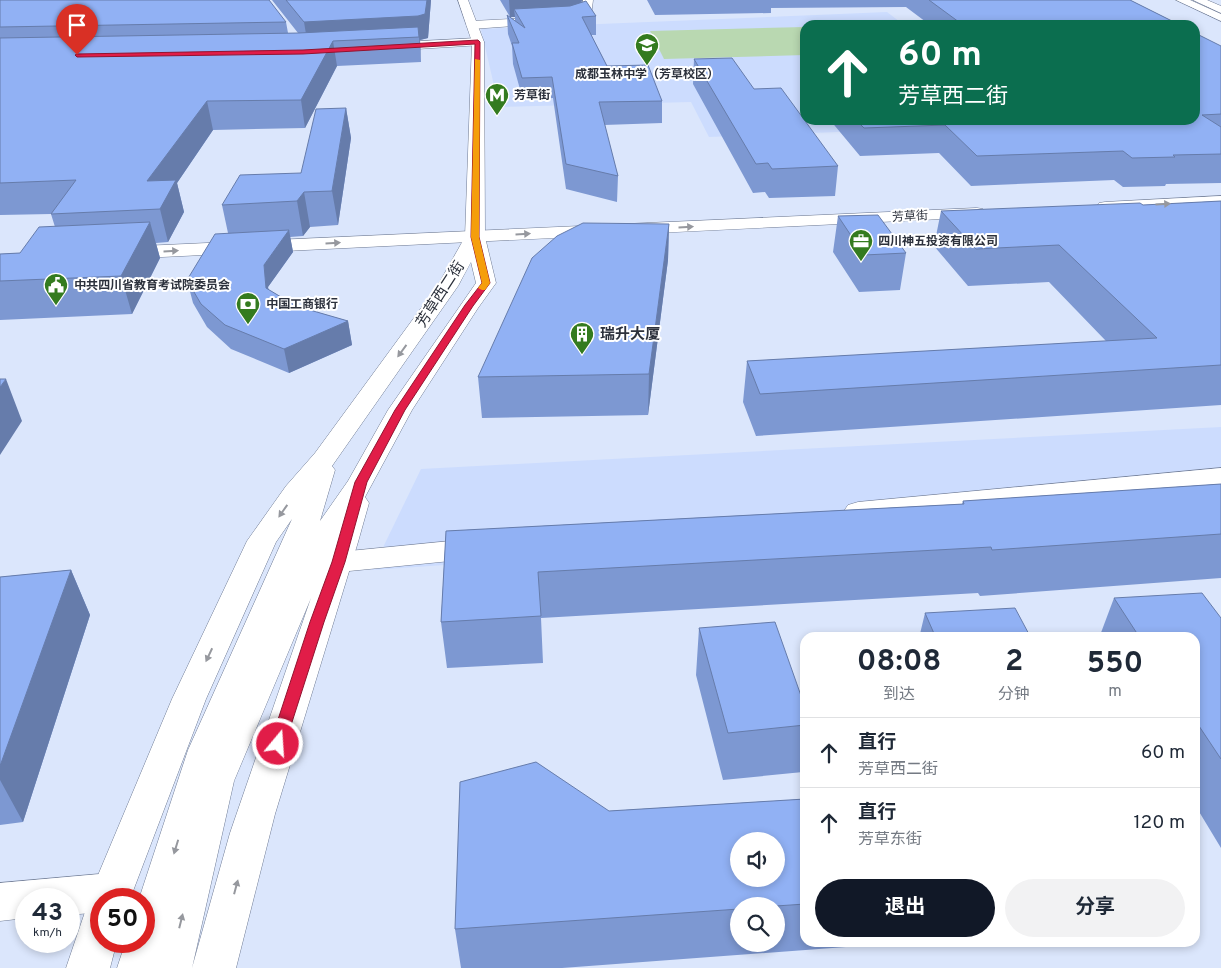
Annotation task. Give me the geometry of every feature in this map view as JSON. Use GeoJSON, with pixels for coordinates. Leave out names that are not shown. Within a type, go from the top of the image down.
{"type":"FeatureCollection","features":[{"type":"Feature","properties":{"kind":"main road"},"geometry":{"type":"LineString","coordinates":[[463,0],[478,42],[475,237]]}},
{"type":"Feature","properties":{"kind":"main road"},"geometry":{"type":"LineString","coordinates":[[472,25],[570,19],[587,14],[588,0]]}},
{"type":"Feature","properties":{"kind":"main road"},"geometry":{"type":"LineString","coordinates":[[1180,0],[1221,18]]}},
{"type":"Feature","properties":{"kind":"main road"},"geometry":{"type":"LineString","coordinates":[[1198,0],[1221,10]]}},
{"type":"Feature","properties":{"kind":"main road"},"geometry":{"type":"LineString","coordinates":[[371,48],[478,42]]}},
{"type":"Feature","properties":{"kind":"main road"},"geometry":{"type":"LineString","coordinates":[[1092,207],[1221,201]]}},
{"type":"Feature","properties":{"kind":"main road","name":"芳草街"},"geometry":{"type":"LineString","coordinates":[[99,254],[992,212]]}},
{"type":"Feature","properties":{"kind":"main road","name":"芳草西二街"},"geometry":{"type":"LineString","coordinates":[[324,459],[448,286],[475,237]]}},
{"type":"Feature","properties":{"kind":"main road","name":"芳草西二街"},"geometry":{"type":"LineString","coordinates":[[361,482],[400,410],[469,305],[486,283],[475,237]]}},
{"type":"Feature","properties":{"kind":"main road"},"geometry":{"type":"LineString","coordinates":[[113,888],[188,700],[262,541],[296,492],[324,459]]}},
{"type":"Feature","properties":{"kind":"main road"},"geometry":{"type":"LineString","coordinates":[[139,968],[206,750],[304,526],[324,459]]}},
{"type":"Feature","properties":{"kind":"main road"},"geometry":{"type":"LineString","coordinates":[[834,514],[1221,476]]}},
{"type":"Feature","properties":{"kind":"main road"},"geometry":{"type":"LineString","coordinates":[[214,968],[255,815],[317,622],[339,562],[361,482]]}},
{"type":"Feature","properties":{"kind":"main road"},"geometry":{"type":"LineString","coordinates":[[170,968],[215,781],[318,545],[361,482]]}},
{"type":"Feature","properties":{"kind":"main road"},"geometry":{"type":"LineString","coordinates":[[339,562],[507,546]]}},
{"type":"Feature","properties":{"kind":"main road"},"geometry":{"type":"LineString","coordinates":[[0,902],[15,900]]}},
{"type":"Feature","properties":{"kind":"main road"},"geometry":{"type":"LineString","coordinates":[[88,968],[92,953]]}},
{"type":"Feature","properties":{"kind":"shaded area","name":"成都玉林中学（芳草校区）"},"geometry":{"type":"Polygon","coordinates":[[[887,12],[897,20],[800,20],[800,125],[1012,125],[709,137],[691,102],[499,107],[481,29],[887,12]]]}},
{"type":"Feature","properties":{"kind":"shaded area"},"geometry":{"type":"Polygon","coordinates":[[[1221,427],[1221,511],[372,570],[421,469],[1221,427]]]}},
{"type":"Feature","properties":{"kind":"green space"},"geometry":{"type":"Polygon","coordinates":[[[800,27],[800,55],[664,59],[650,31],[800,27]]]}},
{"type":"Feature","properties":{"kind":"building"},"geometry":{"type":"Polygon","coordinates":[[[0,0],[269,0],[286,22],[0,27],[0,0]]]}},
{"type":"Feature","properties":{"kind":"building"},"geometry":{"type":"Polygon","coordinates":[[[286,0],[427,0],[425,14],[418,16],[304,22],[286,0]]]}},
{"type":"Feature","properties":{"kind":"building"},"geometry":{"type":"Polygon","coordinates":[[[929,0],[1130,0],[1170,20],[956,20],[929,0]]]}},
{"type":"Feature","properties":{"kind":"building"},"geometry":{"type":"Polygon","coordinates":[[[586,1],[596,16],[582,17],[607,66],[648,65],[662,101],[599,102],[618,176],[566,164],[552,77],[522,78],[512,43],[519,43],[507,15],[525,28],[514,9],[570,6],[586,1]]]}},
{"type":"Feature","properties":{"kind":"building"},"geometry":{"type":"Polygon","coordinates":[[[418,27],[419,37],[333,41],[301,100],[207,101],[147,181],[176,180],[160,209],[51,214],[76,180],[0,183],[0,38],[299,33],[418,27]]]}},
{"type":"Feature","properties":{"kind":"building"},"geometry":{"type":"Polygon","coordinates":[[[1200,36],[1221,46],[1221,114],[1202,115],[1221,127],[1221,154],[1132,158],[1123,151],[977,156],[945,125],[1200,125],[1200,36]]]}},
{"type":"Feature","properties":{"kind":"building"},"geometry":{"type":"Polygon","coordinates":[[[732,58],[754,89],[781,88],[800,114],[800,125],[808,125],[838,166],[772,169],[768,163],[756,164],[694,59],[732,58]]]}},
{"type":"Feature","properties":{"kind":"building"},"geometry":{"type":"Polygon","coordinates":[[[346,108],[332,191],[304,192],[297,201],[222,205],[240,175],[301,173],[316,109],[346,108]]]}},
{"type":"Feature","properties":{"kind":"building"},"geometry":{"type":"Polygon","coordinates":[[[861,125],[945,125],[864,128],[861,125]]]}},
{"type":"Feature","properties":{"kind":"building"},"geometry":{"type":"Polygon","coordinates":[[[1221,201],[1221,365],[760,394],[747,361],[1157,338],[1059,245],[976,249],[941,211],[1221,201]]]}},
{"type":"Feature","properties":{"kind":"building"},"geometry":{"type":"Polygon","coordinates":[[[878,215],[906,253],[864,255],[838,216],[878,215]]]}},
{"type":"Feature","properties":{"kind":"building"},"geometry":{"type":"Polygon","coordinates":[[[150,222],[121,276],[0,281],[0,254],[20,253],[39,227],[150,222]]]}},
{"type":"Feature","properties":{"kind":"building","name":"瑞升大厦"},"geometry":{"type":"Polygon","coordinates":[[[583,223],[669,224],[649,374],[478,377],[532,258],[557,236],[583,223]]]}},
{"type":"Feature","properties":{"kind":"building"},"geometry":{"type":"Polygon","coordinates":[[[289,230],[264,265],[266,288],[296,306],[348,321],[284,349],[225,325],[201,304],[187,280],[215,234],[289,230]]]}},
{"type":"Feature","properties":{"kind":"building"},"geometry":{"type":"Polygon","coordinates":[[[0,379],[6,379],[0,387],[0,379]]]}},
{"type":"Feature","properties":{"kind":"building"},"geometry":{"type":"Polygon","coordinates":[[[1221,484],[1221,534],[992,550],[991,547],[538,572],[541,616],[441,622],[446,531],[964,504],[963,501],[1221,484]]]}},
{"type":"Feature","properties":{"kind":"building"},"geometry":{"type":"Polygon","coordinates":[[[71,570],[0,766],[0,577],[71,570]]]}},
{"type":"Feature","properties":{"kind":"building"},"geometry":{"type":"Polygon","coordinates":[[[1202,593],[1221,618],[1221,759],[1200,728],[1200,632],[1136,632],[1114,598],[1202,593]]]}},
{"type":"Feature","properties":{"kind":"building"},"geometry":{"type":"Polygon","coordinates":[[[1015,608],[1028,632],[933,632],[925,613],[1015,608]]]}},
{"type":"Feature","properties":{"kind":"building"},"geometry":{"type":"Polygon","coordinates":[[[775,622],[800,693],[800,726],[728,733],[699,628],[775,622]]]}},
{"type":"Feature","properties":{"kind":"building"},"geometry":{"type":"Polygon","coordinates":[[[536,762],[609,811],[800,799],[800,904],[785,905],[785,897],[730,897],[730,910],[455,929],[460,782],[536,762]]]}},
{"type":"Feature","properties":{"kind":"slow traffic"},"geometry":{"type":"LineString","coordinates":[[477,60],[475,237],[486,283],[482,288]]}},
{"type":"Feature","properties":{"kind":"place","name":"成都玉林中学（芳草校区）"},"geometry":{"type":"Point","coordinates":[647,66]}},
{"type":"Feature","properties":{"kind":"place","name":"芳草街"},"geometry":{"type":"Point","coordinates":[497,116]}},
{"type":"Feature","properties":{"kind":"place","name":"四川神五投资有限公司"},"geometry":{"type":"Point","coordinates":[861,262]}},
{"type":"Feature","properties":{"kind":"place","name":"中共四川省教育考试院委员会"},"geometry":{"type":"Point","coordinates":[56,306]}},
{"type":"Feature","properties":{"kind":"place","name":"中国工商银行"},"geometry":{"type":"Point","coordinates":[248,325]}},
{"type":"Feature","properties":{"kind":"place","name":"瑞升大厦"},"geometry":{"type":"Point","coordinates":[582,355]}},
{"type":"Feature","properties":{"kind":"route"},"geometry":{"type":"LineString","coordinates":[[77,55],[303,52],[478,42],[475,237],[486,283],[469,305],[400,410],[361,482],[339,562],[317,622],[278,744]]}}]}
